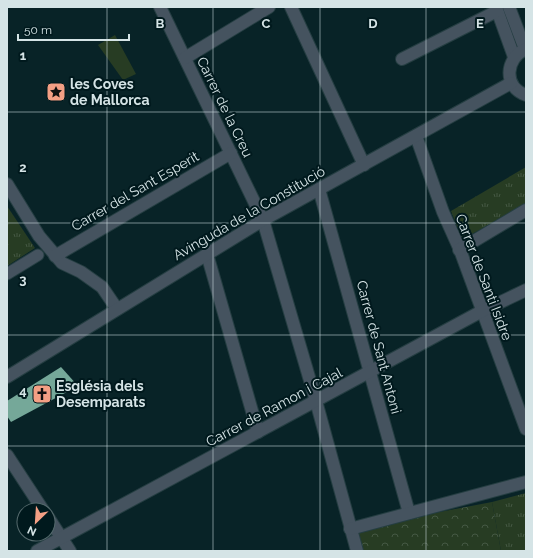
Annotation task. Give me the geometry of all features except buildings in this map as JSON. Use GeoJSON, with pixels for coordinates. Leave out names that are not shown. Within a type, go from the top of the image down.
{"type":"FeatureCollection","features":[{"type":"Feature","properties":{"kind":"street","name":"Carrer de la Creu"},"geometry":{"type":"LineString","coordinates":[[160,7],[264,220],[357,551]]}},
{"type":"Feature","properties":{"kind":"street"},"geometry":{"type":"LineString","coordinates":[[185,58],[269,7]]}},
{"type":"Feature","properties":{"kind":"street"},"geometry":{"type":"LineString","coordinates":[[291,7],[364,165]]}},
{"type":"Feature","properties":{"kind":"street"},"geometry":{"type":"LineString","coordinates":[[509,7],[525,49],[514,57],[511,63],[509,70],[511,83],[516,89],[526,95]]}},
{"type":"Feature","properties":{"kind":"street"},"geometry":{"type":"LineString","coordinates":[[402,59],[496,9],[514,57]]}},
{"type":"Feature","properties":{"kind":"street","name":"Avinguda de la Constitució"},"geometry":{"type":"LineString","coordinates":[[7,377],[264,220],[511,83]]}},
{"type":"Feature","properties":{"kind":"street","name":"Carrer de Santi Isidre"},"geometry":{"type":"LineString","coordinates":[[416,136],[442,212],[460,250],[526,429]]}},
{"type":"Feature","properties":{"kind":"street","name":"Carrer del Sant Esperit"},"geometry":{"type":"LineString","coordinates":[[55,256],[231,153]]}},
{"type":"Feature","properties":{"kind":"street"},"geometry":{"type":"LineString","coordinates":[[7,184],[39,236],[55,256],[62,263],[81,272],[102,287],[117,309]]}},
{"type":"Feature","properties":{"kind":"street","name":"Carrer de Sant Antoni"},"geometry":{"type":"LineString","coordinates":[[319,189],[409,513]]}},
{"type":"Feature","properties":{"kind":"street"},"geometry":{"type":"LineString","coordinates":[[460,250],[526,210]]}},
{"type":"Feature","properties":{"kind":"street"},"geometry":{"type":"LineString","coordinates":[[207,254],[258,432]]}},
{"type":"Feature","properties":{"kind":"street"},"geometry":{"type":"LineString","coordinates":[[7,274],[38,255]]}},
{"type":"Feature","properties":{"kind":"street","name":"Carrer de Ramon i Cajal"},"geometry":{"type":"LineString","coordinates":[[37,551],[482,311],[526,290]]}},
{"type":"Feature","properties":{"kind":"street"},"geometry":{"type":"LineString","coordinates":[[7,455],[38,502]]}},
{"type":"Feature","properties":{"kind":"street"},"geometry":{"type":"LineString","coordinates":[[350,529],[526,482]]}},
{"type":"Feature","properties":{"kind":"street"},"geometry":{"type":"LineString","coordinates":[[56,530],[70,551]]}},
{"type":"Feature","properties":{"kind":"green space"},"geometry":{"type":"Polygon","coordinates":[[[115,35],[136,74],[123,80],[98,45],[115,35]]]}},
{"type":"Feature","properties":{"kind":"green space"},"geometry":{"type":"Polygon","coordinates":[[[526,167],[526,206],[462,239],[451,211],[526,167]]]}},
{"type":"Feature","properties":{"kind":"green space"},"geometry":{"type":"Polygon","coordinates":[[[7,206],[35,248],[7,266],[7,206]]]}},
{"type":"Feature","properties":{"kind":"green space"},"geometry":{"type":"Polygon","coordinates":[[[526,493],[526,551],[501,551],[492,502],[526,493]]]}},
{"type":"Feature","properties":{"kind":"green space"},"geometry":{"type":"Polygon","coordinates":[[[492,502],[501,551],[356,551],[350,529],[492,502]]]}},
{"type":"Feature","properties":{"kind":"place","name":"les Coves de Mallorca"},"geometry":{"type":"Point","coordinates":[56,92]}},
{"type":"Feature","properties":{"kind":"place","name":"Església dels Desemparats"},"geometry":{"type":"Point","coordinates":[42,394]}}]}
